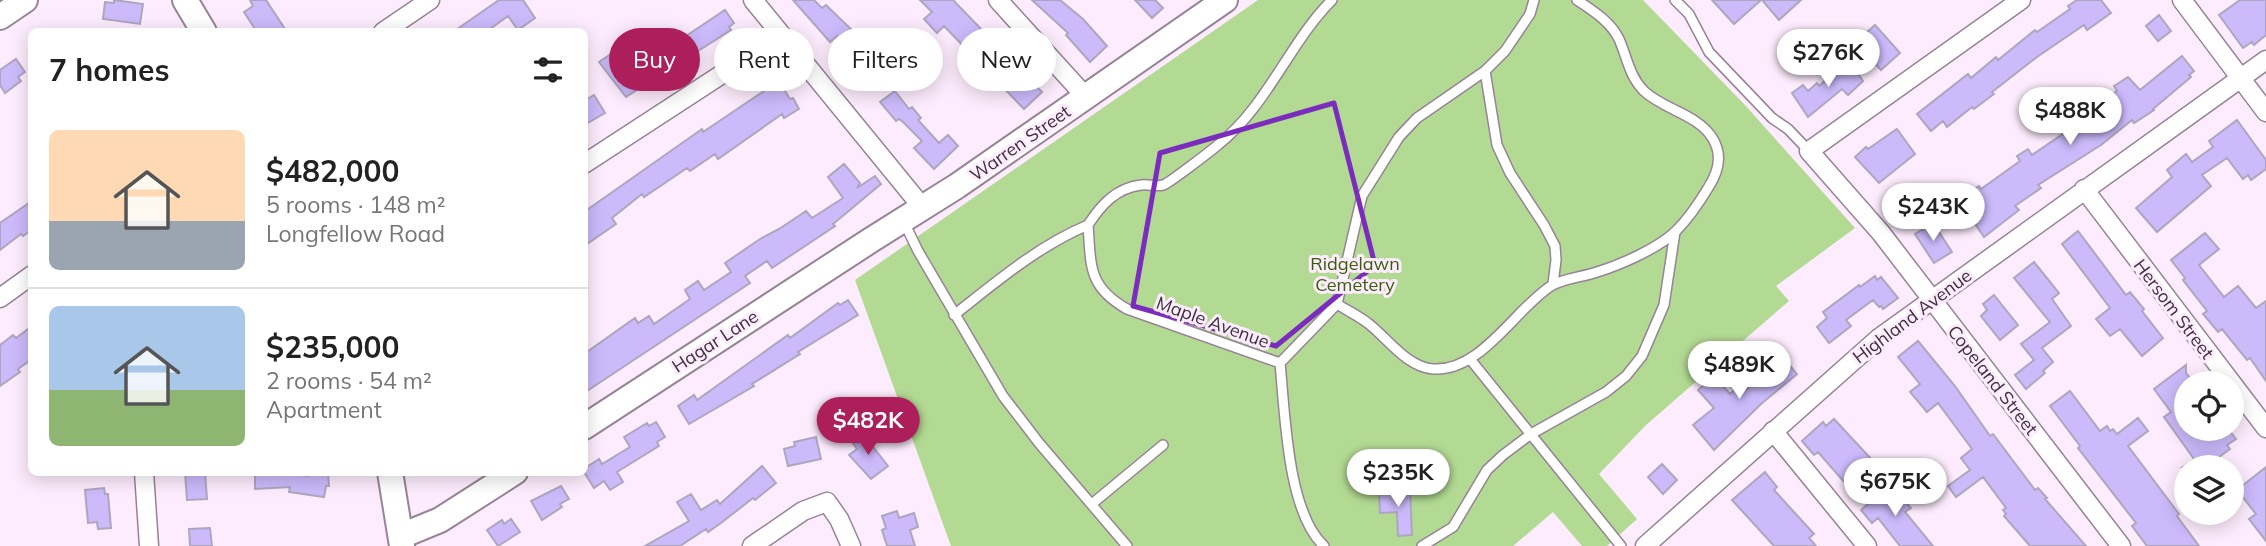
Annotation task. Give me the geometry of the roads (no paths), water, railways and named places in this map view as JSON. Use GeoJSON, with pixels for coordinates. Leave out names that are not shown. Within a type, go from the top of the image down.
{"type":"FeatureCollection","features":[{"type":"Feature","properties":{"kind":"street"},"geometry":{"type":"LineString","coordinates":[[0,17],[25,0]]}},
{"type":"Feature","properties":{"kind":"street"},"geometry":{"type":"LineString","coordinates":[[185,0],[202,28]]}},
{"type":"Feature","properties":{"kind":"street"},"geometry":{"type":"LineString","coordinates":[[389,28],[430,0]]}},
{"type":"Feature","properties":{"kind":"street"},"geometry":{"type":"LineString","coordinates":[[753,0],[776,28]]}},
{"type":"Feature","properties":{"kind":"street"},"geometry":{"type":"LineString","coordinates":[[998,0],[1086,97]]}},
{"type":"Feature","properties":{"kind":"street"},"geometry":{"type":"LineString","coordinates":[[1809,151],[2021,0]]}},
{"type":"Feature","properties":{"kind":"street"},"geometry":{"type":"LineString","coordinates":[[2182,0],[2266,112]]}},
{"type":"Feature","properties":{"kind":"street","name":"Warren Street"},"geometry":{"type":"LineString","coordinates":[[846,256],[1086,97],[1219,2]]}},
{"type":"Feature","properties":{"kind":"street","name":"Highland Avenue"},"geometry":{"type":"LineString","coordinates":[[1645,546],[1879,338],[2266,60]]}},
{"type":"Feature","properties":{"kind":"street"},"geometry":{"type":"LineString","coordinates":[[588,161],[714,79]]}},
{"type":"Feature","properties":{"kind":"street"},"geometry":{"type":"LineString","coordinates":[[814,79],[913,214]]}},
{"type":"Feature","properties":{"kind":"street","name":"Copeland Street"},"geometry":{"type":"LineString","coordinates":[[1809,151],[1881,233],[2121,546]]}},
{"type":"Feature","properties":{"kind":"street","name":"Hersom Street"},"geometry":{"type":"LineString","coordinates":[[2084,189],[2266,428]]}},
{"type":"Feature","properties":{"kind":"street","name":"Hagar Lane"},"geometry":{"type":"LineString","coordinates":[[588,424],[846,256]]}},
{"type":"Feature","properties":{"kind":"street"},"geometry":{"type":"LineString","coordinates":[[0,298],[28,278]]}},
{"type":"Feature","properties":{"kind":"street"},"geometry":{"type":"LineString","coordinates":[[1773,431],[1867,546]]}},
{"type":"Feature","properties":{"kind":"street"},"geometry":{"type":"LineString","coordinates":[[144,476],[149,546]]}},
{"type":"Feature","properties":{"kind":"street"},"geometry":{"type":"LineString","coordinates":[[391,476],[401,541],[440,520],[509,476]]}},
{"type":"Feature","properties":{"kind":"street"},"geometry":{"type":"LineString","coordinates":[[752,546],[803,511],[827,502],[839,519],[851,546]]}},
{"type":"Feature","properties":{"kind":"lane"},"geometry":{"type":"LineString","coordinates":[[954,315],[1043,248],[1088,225],[1112,196],[1127,188],[1142,185],[1164,186],[1220,143],[1250,113],[1310,26],[1332,0]]}},
{"type":"Feature","properties":{"kind":"lane"},"geometry":{"type":"LineString","coordinates":[[1280,363],[1337,304],[1362,196],[1399,137],[1417,118],[1485,71],[1520,31],[1534,0]]}},
{"type":"Feature","properties":{"kind":"lane"},"geometry":{"type":"LineString","coordinates":[[1337,304],[1367,322],[1405,357],[1418,365],[1437,369],[1470,359],[1553,284],[1611,268],[1637,256],[1675,232],[1702,198],[1715,175],[1719,153],[1709,134],[1698,123],[1644,91],[1629,71],[1618,36],[1602,16],[1577,0]]}},
{"type":"Feature","properties":{"kind":"lane"},"geometry":{"type":"LineString","coordinates":[[1675,0],[1689,14],[1709,52],[1772,118],[1788,129],[1809,151]]}},
{"type":"Feature","properties":{"kind":"lane"},"geometry":{"type":"LineString","coordinates":[[1485,71],[1497,145],[1510,173],[1555,246],[1553,284]]}},
{"type":"Feature","properties":{"kind":"lane"},"geometry":{"type":"LineString","coordinates":[[913,214],[954,315],[1003,396],[1039,443],[1127,546]]}},
{"type":"Feature","properties":{"kind":"lane","name":"Maple Avenue"},"geometry":{"type":"LineString","coordinates":[[1088,225],[1091,264],[1098,285],[1110,299],[1127,309],[1280,363],[1286,429],[1298,503],[1317,544]]}},
{"type":"Feature","properties":{"kind":"lane"},"geometry":{"type":"LineString","coordinates":[[1422,546],[1453,527],[1486,470],[1531,434],[1605,393],[1626,376],[1642,356],[1664,305],[1675,232]]}},
{"type":"Feature","properties":{"kind":"lane"},"geometry":{"type":"LineString","coordinates":[[1470,359],[1621,546]]}},
{"type":"Feature","properties":{"kind":"lane"},"geometry":{"type":"LineString","coordinates":[[1093,503],[1163,445]]}},
{"type":"Feature","properties":{"kind":"park label","name":"Ridgelawn Cemetery"},"geometry":{"type":"Point","coordinates":[1355,273]}}]}
